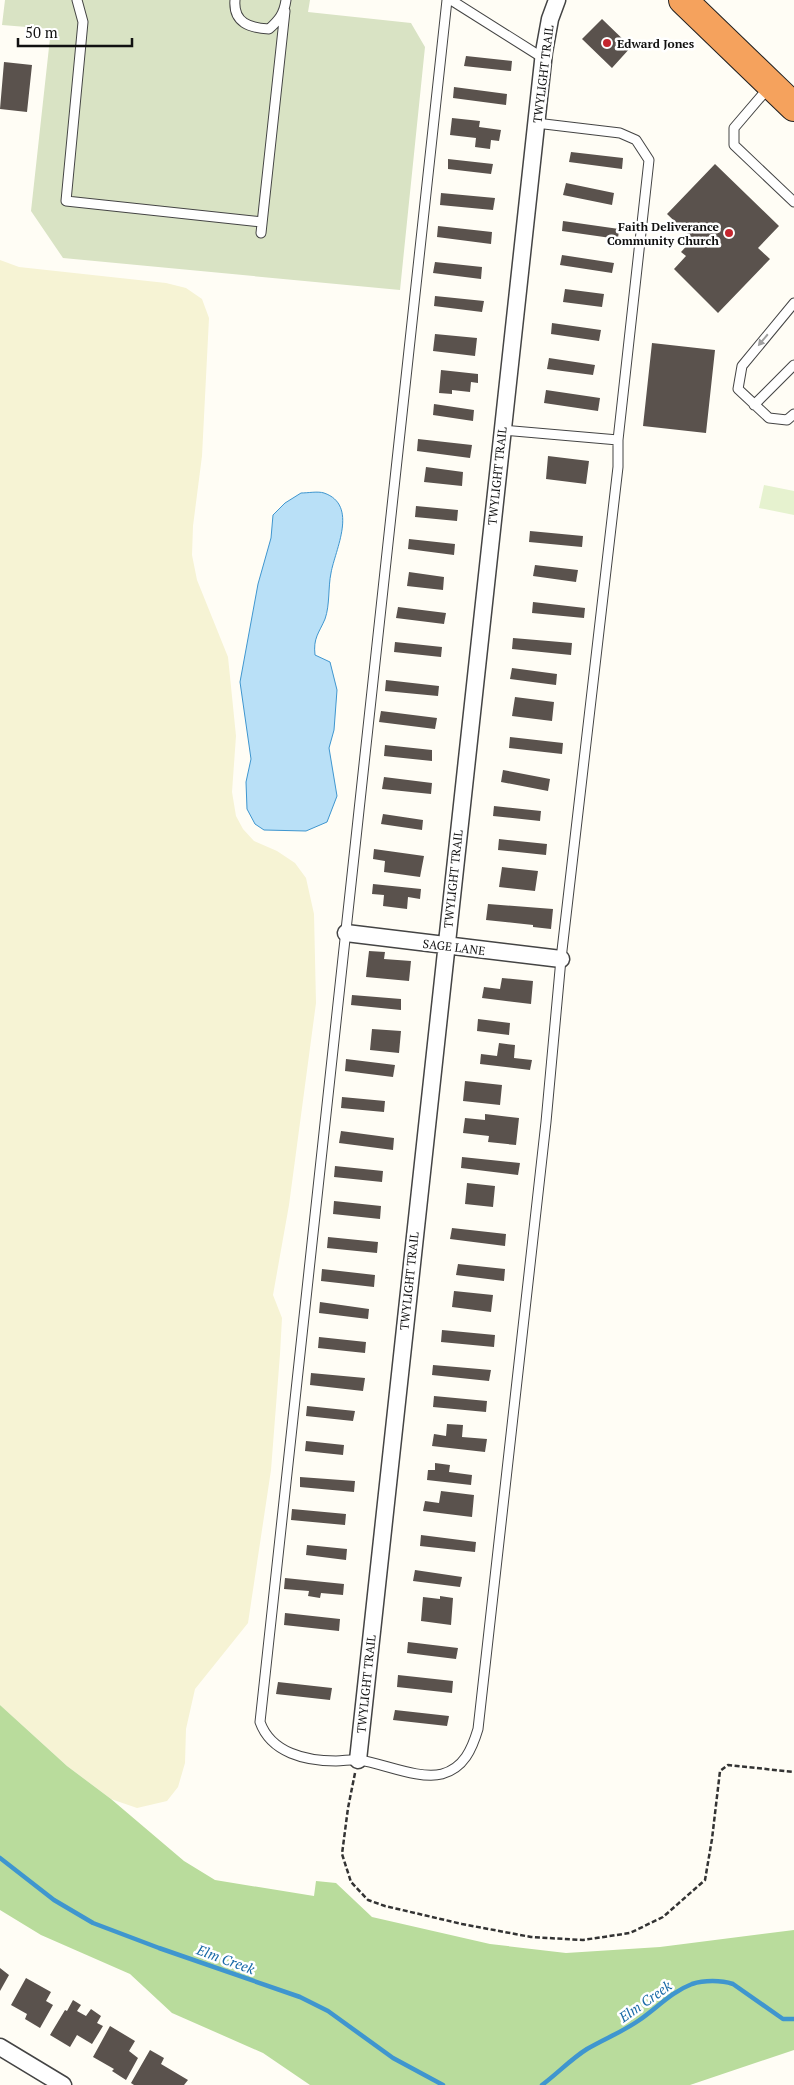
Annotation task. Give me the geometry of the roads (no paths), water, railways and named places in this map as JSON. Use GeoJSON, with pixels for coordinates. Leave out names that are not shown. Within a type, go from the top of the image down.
{"type":"FeatureCollection","features":[{"type":"Feature","properties":{"kind":"highway"},"geometry":{"type":"LineString","coordinates":[[683,0],[794,107]]}},
{"type":"Feature","properties":{"kind":"street","name":"TWYLIGHT TRAIL"},"geometry":{"type":"LineString","coordinates":[[358,1760],[543,58],[550,19],[557,0]]}},
{"type":"Feature","properties":{"kind":"street","name":"SAGE LANE"},"geometry":{"type":"LineString","coordinates":[[346,933],[561,959]]}},
{"type":"Feature","properties":{"kind":"street"},"geometry":{"type":"LineString","coordinates":[[0,2047],[63,2085]]}},
{"type":"Feature","properties":{"kind":"lane"},"geometry":{"type":"LineString","coordinates":[[77,0],[83,22],[66,201],[262,222]]}},
{"type":"Feature","properties":{"kind":"lane"},"geometry":{"type":"LineString","coordinates":[[235,0],[234,9],[243,23],[257,28],[269,30],[279,21],[285,11]]}},
{"type":"Feature","properties":{"kind":"lane"},"geometry":{"type":"LineString","coordinates":[[261,233],[286,0]]}},
{"type":"Feature","properties":{"kind":"lane"},"geometry":{"type":"LineString","coordinates":[[536,123],[620,133],[636,140],[649,160],[618,440],[618,467],[561,959],[544,1140],[478,1729],[472,1748],[461,1763],[452,1770],[440,1775],[412,1773],[358,1760],[311,1759],[292,1754],[279,1748],[268,1738],[260,1722],[449,0],[543,58]]}},
{"type":"Feature","properties":{"kind":"lane"},"geometry":{"type":"LineString","coordinates":[[771,85],[734,128],[734,145],[794,202]]}},
{"type":"Feature","properties":{"kind":"lane"},"geometry":{"type":"LineString","coordinates":[[794,303],[742,366],[738,389],[769,418],[787,420],[794,414]]}},
{"type":"Feature","properties":{"kind":"lane"},"geometry":{"type":"LineString","coordinates":[[754,405],[794,365]]}},
{"type":"Feature","properties":{"kind":"lane"},"geometry":{"type":"LineString","coordinates":[[502,430],[618,440]]}},
{"type":"Feature","properties":{"kind":"water"},"geometry":{"type":"Polygon","coordinates":[[[322,492],[335,499],[340,507],[343,518],[340,541],[330,578],[327,614],[315,644],[315,655],[330,662],[337,690],[334,730],[329,748],[337,796],[327,822],[306,831],[264,830],[255,824],[247,809],[246,782],[251,759],[240,682],[258,584],[271,538],[273,515],[285,503],[301,493],[322,492]]]}},
{"type":"Feature","properties":{"kind":"waterway","name":"Elm Creek"},"geometry":{"type":"LineString","coordinates":[[0,1858],[54,1900],[93,1923],[300,1997],[328,2011],[393,2058],[443,2085]]}},
{"type":"Feature","properties":{"kind":"waterway","name":"Elm Creek"},"geometry":{"type":"LineString","coordinates":[[542,2085],[575,2057],[632,2025],[677,1991],[692,1984],[707,1981],[733,1984],[783,2019],[794,2019]]}},
{"type":"Feature","properties":{"kind":"place","name":"Edward Jones"},"geometry":{"type":"Point","coordinates":[607,43]}},
{"type":"Feature","properties":{"kind":"place","name":"Faith Deliverance Community Church"},"geometry":{"type":"Point","coordinates":[729,233]}}]}
